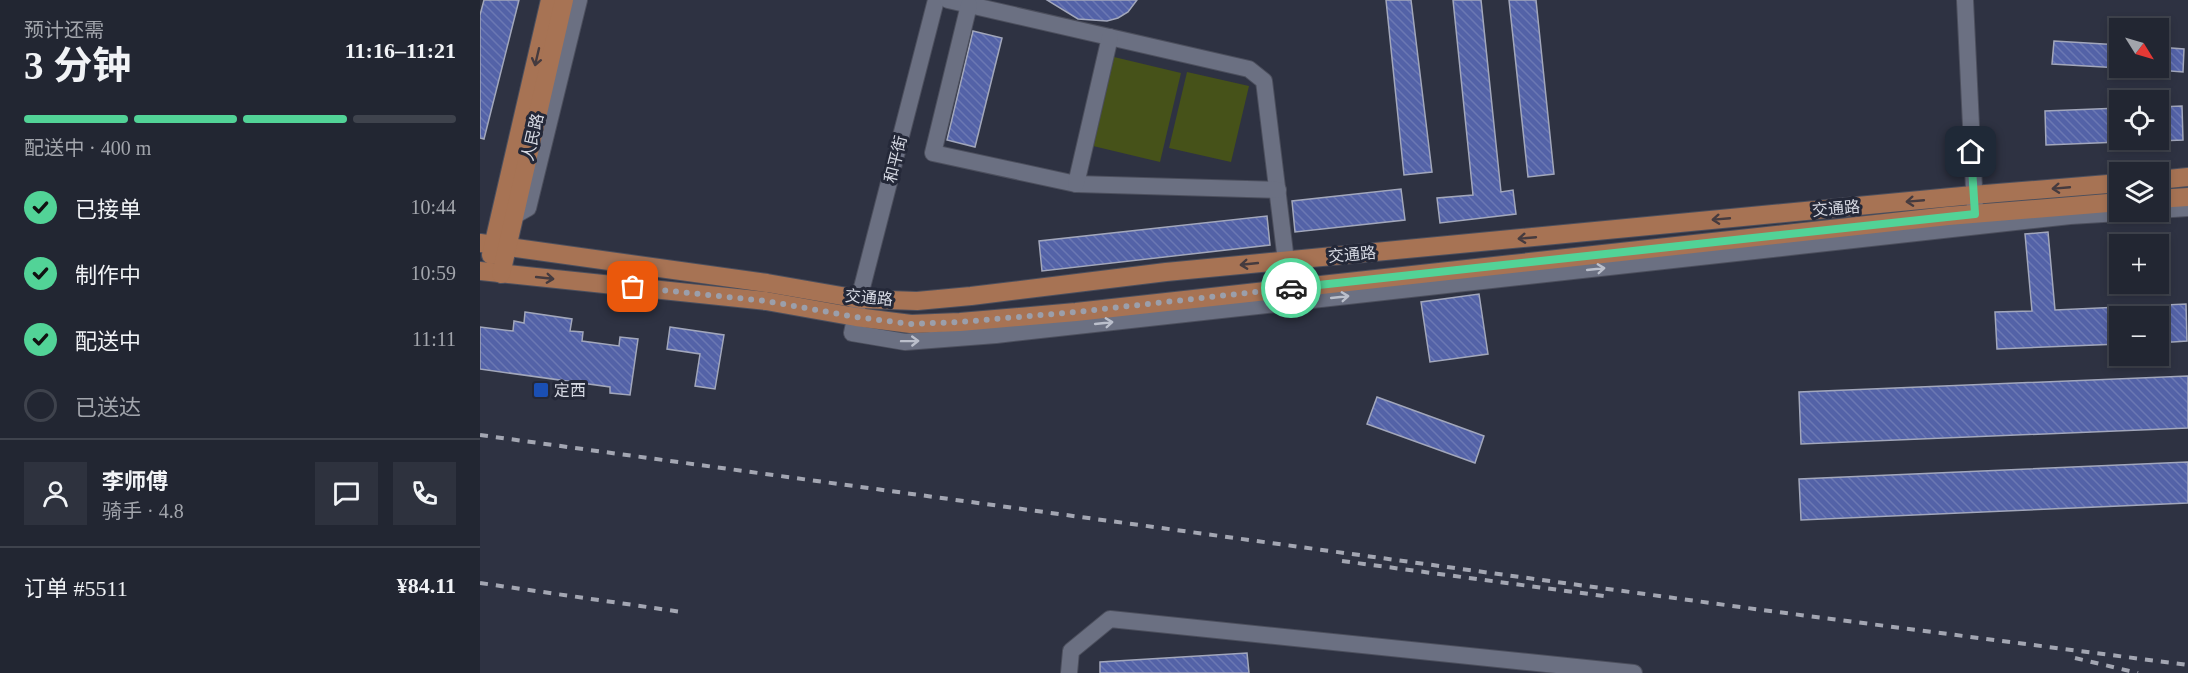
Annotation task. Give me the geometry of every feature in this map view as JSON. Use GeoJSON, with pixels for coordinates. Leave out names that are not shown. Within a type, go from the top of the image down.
{"type":"FeatureCollection","features":[{"type":"Feature","properties":{"kind":"main road","name":"人民路"},"geometry":{"type":"LineString","coordinates":[[489,272],[493,245],[550,0]]}},
{"type":"Feature","properties":{"kind":"main road","name":"人民路"},"geometry":{"type":"LineString","coordinates":[[493,245],[514,216],[564,0]]}},
{"type":"Feature","properties":{"kind":"main road"},"geometry":{"type":"LineString","coordinates":[[2169,179],[2188,177]]}},
{"type":"Feature","properties":{"kind":"main road","name":"交通路"},"geometry":{"type":"LineString","coordinates":[[493,245],[767,283],[859,299],[917,301],[1166,272],[2109,184]]}},
{"type":"Feature","properties":{"kind":"main road"},"geometry":{"type":"LineString","coordinates":[[2169,198],[2188,197]]}},
{"type":"Feature","properties":{"kind":"main road","name":"交通路"},"geometry":{"type":"LineString","coordinates":[[489,272],[766,301],[854,325],[960,322],[1076,312],[1975,214],[2109,203]]}},
{"type":"Feature","properties":{"kind":"street"},"geometry":{"type":"LineString","coordinates":[[514,216],[528,208],[579,0]]}},
{"type":"Feature","properties":{"kind":"street","name":"和平街"},"geometry":{"type":"LineString","coordinates":[[854,325],[936,0]]}},
{"type":"Feature","properties":{"kind":"street"},"geometry":{"type":"LineString","coordinates":[[948,0],[1249,69],[1264,81],[1286,261]]}},
{"type":"Feature","properties":{"kind":"street"},"geometry":{"type":"LineString","coordinates":[[1965,0],[1975,214]]}},
{"type":"Feature","properties":{"kind":"street"},"geometry":{"type":"LineString","coordinates":[[969,5],[933,153],[1076,184],[1278,190]]}},
{"type":"Feature","properties":{"kind":"street"},"geometry":{"type":"LineString","coordinates":[[1076,184],[1110,37]]}},
{"type":"Feature","properties":{"kind":"street"},"geometry":{"type":"LineString","coordinates":[[2169,209],[2188,208]]}},
{"type":"Feature","properties":{"kind":"street"},"geometry":{"type":"LineString","coordinates":[[854,325],[905,342],[996,335],[2070,216],[2109,214]]}},
{"type":"Feature","properties":{"kind":"street"},"geometry":{"type":"LineString","coordinates":[[1069,673],[1071,651],[1110,619],[1575,670],[1634,673]]}},
{"type":"Feature","properties":{"kind":"green space"},"geometry":{"type":"Polygon","coordinates":[[[1114,57],[1181,73],[1160,162],[1093,146],[1114,57]]]}},
{"type":"Feature","properties":{"kind":"green space"},"geometry":{"type":"Polygon","coordinates":[[[1187,72],[1249,86],[1231,162],[1169,148],[1187,72]]]}},
{"type":"Feature","properties":{"kind":"building"},"geometry":{"type":"Polygon","coordinates":[[[484,0],[519,0],[484,139],[480,138],[480,15],[484,0]]]}},
{"type":"Feature","properties":{"kind":"building"},"geometry":{"type":"Polygon","coordinates":[[[1047,0],[1137,0],[1128,12],[1107,21],[1078,19],[1047,0]]]}},
{"type":"Feature","properties":{"kind":"building"},"geometry":{"type":"Polygon","coordinates":[[[1386,0],[1411,0],[1432,172],[1404,175],[1386,0]]]}},
{"type":"Feature","properties":{"kind":"building"},"geometry":{"type":"Polygon","coordinates":[[[1453,0],[1481,0],[1501,192],[1513,190],[1516,214],[1440,223],[1437,198],[1473,195],[1453,0]]]}},
{"type":"Feature","properties":{"kind":"building"},"geometry":{"type":"Polygon","coordinates":[[[1509,0],[1536,0],[1554,174],[1528,177],[1509,0]]]}},
{"type":"Feature","properties":{"kind":"building"},"geometry":{"type":"Polygon","coordinates":[[[973,31],[1002,38],[975,147],[947,140],[973,31]]]}},
{"type":"Feature","properties":{"kind":"building"},"geometry":{"type":"Polygon","coordinates":[[[2054,41],[2109,44],[2109,67],[2052,64],[2054,41]]]}},
{"type":"Feature","properties":{"kind":"building"},"geometry":{"type":"Polygon","coordinates":[[[2169,48],[2184,49],[2183,72],[2169,71],[2169,48]]]}},
{"type":"Feature","properties":{"kind":"building"},"geometry":{"type":"Polygon","coordinates":[[[2182,106],[2183,140],[2169,141],[2169,107],[2182,106]]]}},
{"type":"Feature","properties":{"kind":"building"},"geometry":{"type":"Polygon","coordinates":[[[2109,108],[2109,142],[2046,145],[2045,111],[2109,108]]]}},
{"type":"Feature","properties":{"kind":"building"},"geometry":{"type":"Polygon","coordinates":[[[1401,189],[1405,220],[1295,232],[1292,201],[1401,189]]]}},
{"type":"Feature","properties":{"kind":"building"},"geometry":{"type":"Polygon","coordinates":[[[1267,216],[1270,245],[1042,271],[1039,241],[1267,216]]]}},
{"type":"Feature","properties":{"kind":"building"},"geometry":{"type":"Polygon","coordinates":[[[2048,232],[2055,310],[2109,308],[2109,344],[1997,349],[1995,312],[2032,311],[2025,234],[2048,232]]]}},
{"type":"Feature","properties":{"kind":"building"},"geometry":{"type":"Polygon","coordinates":[[[1479,294],[1488,354],[1430,362],[1421,302],[1479,294]]]}},
{"type":"Feature","properties":{"kind":"building"},"geometry":{"type":"Polygon","coordinates":[[[2186,304],[2187,341],[2169,342],[2169,306],[2142,306],[2186,304]]]}},
{"type":"Feature","properties":{"kind":"building"},"geometry":{"type":"Polygon","coordinates":[[[525,312],[572,319],[570,331],[583,332],[582,341],[619,346],[620,337],[638,339],[630,395],[610,393],[610,387],[480,369],[480,327],[513,331],[514,321],[524,323],[525,312]]]}},
{"type":"Feature","properties":{"kind":"building"},"geometry":{"type":"Polygon","coordinates":[[[670,327],[724,335],[715,389],[695,386],[700,354],[667,349],[670,327]]]}},
{"type":"Feature","properties":{"kind":"building"},"geometry":{"type":"Polygon","coordinates":[[[2188,376],[2188,428],[1801,444],[1799,392],[2188,376]]]}},
{"type":"Feature","properties":{"kind":"building"},"geometry":{"type":"Polygon","coordinates":[[[1377,397],[1484,436],[1475,463],[1367,424],[1377,397]]]}},
{"type":"Feature","properties":{"kind":"building"},"geometry":{"type":"Polygon","coordinates":[[[2188,462],[2188,503],[1801,520],[1799,479],[2188,462]]]}},
{"type":"Feature","properties":{"kind":"building"},"geometry":{"type":"Polygon","coordinates":[[[1247,653],[1249,673],[1100,673],[1100,662],[1247,653]]]}},
{"type":"Feature","properties":{"kind":"railway"},"geometry":{"type":"LineString","coordinates":[[480,435],[1762,610],[2188,665]]}},
{"type":"Feature","properties":{"kind":"railway"},"geometry":{"type":"LineString","coordinates":[[1342,561],[1604,596]]}},
{"type":"Feature","properties":{"kind":"railway"},"geometry":{"type":"LineString","coordinates":[[480,583],[682,612]]}},
{"type":"Feature","properties":{"kind":"railway"},"geometry":{"type":"LineString","coordinates":[[2075,658],[2138,673]]}},
{"type":"Feature","properties":{"kind":"way so far"},"geometry":{"type":"LineString","coordinates":[[633,287],[766,301],[911,324],[1076,312],[1291,288]]}},
{"type":"Feature","properties":{"kind":"place","name":"定西"},"geometry":{"type":"Point","coordinates":[541,390]}},
{"type":"Feature","properties":{"kind":"route"},"geometry":{"type":"LineString","coordinates":[[1291,288],[1975,214],[1971,152]]}}]}
